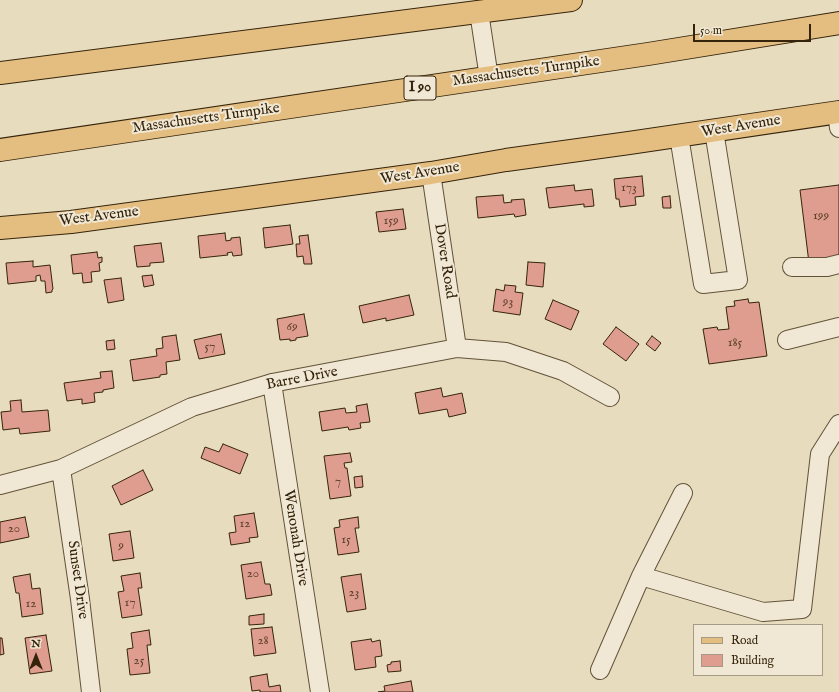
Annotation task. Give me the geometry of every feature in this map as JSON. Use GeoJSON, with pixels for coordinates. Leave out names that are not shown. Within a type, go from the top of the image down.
{"type":"FeatureCollection","features":[{"type":"Feature","properties":{"kind":"main road"},"geometry":{"type":"LineString","coordinates":[[0,73],[571,0]]}},
{"type":"Feature","properties":{"kind":"main road","name":"Massachusetts Turnpike"},"geometry":{"type":"LineString","coordinates":[[0,150],[489,78],[839,24]]}},
{"type":"Feature","properties":{"kind":"main road","name":"West Avenue"},"geometry":{"type":"LineString","coordinates":[[0,228],[71,222],[430,173],[506,160],[714,131],[838,117]]}},
{"type":"Feature","properties":{"kind":"street"},"geometry":{"type":"LineString","coordinates":[[479,12],[489,78]]}},
{"type":"Feature","properties":{"kind":"street"},"geometry":{"type":"LineString","coordinates":[[679,136],[703,284],[738,280],[714,131]]}},
{"type":"Feature","properties":{"kind":"street","name":"Dover Road"},"geometry":{"type":"LineString","coordinates":[[430,173],[457,348]]}},
{"type":"Feature","properties":{"kind":"street"},"geometry":{"type":"LineString","coordinates":[[792,267],[827,267],[839,264]]}},
{"type":"Feature","properties":{"kind":"street"},"geometry":{"type":"LineString","coordinates":[[787,340],[839,327]]}},
{"type":"Feature","properties":{"kind":"street","name":"Barre Drive"},"geometry":{"type":"LineString","coordinates":[[0,484],[61,469],[192,407],[272,384],[457,348],[506,352],[563,371],[610,397]]}},
{"type":"Feature","properties":{"kind":"street","name":"Wenonah Drive"},"geometry":{"type":"LineString","coordinates":[[272,384],[320,692]]}},
{"type":"Feature","properties":{"kind":"street"},"geometry":{"type":"LineString","coordinates":[[641,576],[763,612],[802,609],[820,454],[839,424]]}},
{"type":"Feature","properties":{"kind":"street","name":"Sunset Drive"},"geometry":{"type":"LineString","coordinates":[[61,469],[80,599],[91,692]]}},
{"type":"Feature","properties":{"kind":"street"},"geometry":{"type":"LineString","coordinates":[[600,670],[641,576],[683,492]]}},
{"type":"Feature","properties":{"kind":"building"},"geometry":{"type":"Polygon","coordinates":[[[642,176],[644,196],[635,197],[636,205],[620,207],[619,199],[616,199],[614,179],[642,176]]]}},
{"type":"Feature","properties":{"kind":"building"},"geometry":{"type":"Polygon","coordinates":[[[574,185],[575,191],[592,189],[594,206],[584,207],[584,204],[549,208],[546,188],[574,185]]]}},
{"type":"Feature","properties":{"kind":"building"},"geometry":{"type":"Polygon","coordinates":[[[839,185],[839,260],[809,263],[800,190],[839,185]]]}},
{"type":"Feature","properties":{"kind":"building"},"geometry":{"type":"Polygon","coordinates":[[[503,195],[504,203],[512,202],[511,200],[524,199],[526,215],[515,217],[514,214],[478,218],[476,197],[503,195]]]}},
{"type":"Feature","properties":{"kind":"building"},"geometry":{"type":"Polygon","coordinates":[[[670,196],[671,208],[663,208],[662,197],[670,196]]]}},
{"type":"Feature","properties":{"kind":"building"},"geometry":{"type":"Polygon","coordinates":[[[403,209],[406,229],[379,232],[376,212],[403,209]]]}},
{"type":"Feature","properties":{"kind":"building"},"geometry":{"type":"Polygon","coordinates":[[[290,225],[293,244],[265,248],[263,228],[290,225]]]}},
{"type":"Feature","properties":{"kind":"building"},"geometry":{"type":"Polygon","coordinates":[[[225,233],[226,241],[231,240],[231,238],[240,237],[242,255],[233,256],[232,252],[227,253],[228,255],[200,258],[198,236],[225,233]]]}},
{"type":"Feature","properties":{"kind":"building"},"geometry":{"type":"Polygon","coordinates":[[[308,235],[312,264],[304,264],[303,256],[297,257],[296,244],[300,244],[299,236],[308,235]]]}},
{"type":"Feature","properties":{"kind":"building"},"geometry":{"type":"Polygon","coordinates":[[[161,243],[164,262],[150,263],[150,266],[137,267],[134,246],[161,243]]]}},
{"type":"Feature","properties":{"kind":"building"},"geometry":{"type":"Polygon","coordinates":[[[97,252],[98,258],[102,257],[102,262],[99,263],[100,271],[91,272],[92,282],[83,283],[82,273],[73,274],[71,255],[97,252]]]}},
{"type":"Feature","properties":{"kind":"building"},"geometry":{"type":"Polygon","coordinates":[[[33,261],[33,267],[50,265],[53,289],[52,292],[46,293],[45,281],[41,281],[40,275],[36,276],[36,281],[8,284],[6,263],[33,261]]]}},
{"type":"Feature","properties":{"kind":"building"},"geometry":{"type":"Polygon","coordinates":[[[528,262],[545,263],[543,287],[526,285],[528,262]]]}},
{"type":"Feature","properties":{"kind":"building"},"geometry":{"type":"Polygon","coordinates":[[[152,275],[154,285],[144,287],[142,276],[152,275]]]}},
{"type":"Feature","properties":{"kind":"building"},"geometry":{"type":"Polygon","coordinates":[[[121,278],[124,300],[108,303],[104,280],[121,278]]]}},
{"type":"Feature","properties":{"kind":"building"},"geometry":{"type":"Polygon","coordinates":[[[505,285],[516,286],[515,292],[523,293],[520,315],[493,311],[496,289],[504,291],[505,285]]]}},
{"type":"Feature","properties":{"kind":"building"},"geometry":{"type":"Polygon","coordinates":[[[409,295],[414,315],[386,321],[386,318],[363,323],[359,306],[409,295]]]}},
{"type":"Feature","properties":{"kind":"building"},"geometry":{"type":"Polygon","coordinates":[[[748,299],[749,303],[759,302],[767,356],[709,364],[703,329],[717,327],[718,330],[729,329],[726,307],[735,306],[734,301],[748,299]]]}},
{"type":"Feature","properties":{"kind":"building"},"geometry":{"type":"Polygon","coordinates":[[[553,300],[579,311],[571,330],[545,319],[553,300]]]}},
{"type":"Feature","properties":{"kind":"building"},"geometry":{"type":"Polygon","coordinates":[[[304,314],[308,336],[296,338],[296,340],[290,341],[290,339],[280,340],[277,319],[304,314]]]}},
{"type":"Feature","properties":{"kind":"building"},"geometry":{"type":"Polygon","coordinates":[[[616,327],[639,344],[626,361],[603,344],[616,327]]]}},
{"type":"Feature","properties":{"kind":"building"},"geometry":{"type":"Polygon","coordinates":[[[221,334],[225,354],[199,359],[194,340],[221,334]]]}},
{"type":"Feature","properties":{"kind":"building"},"geometry":{"type":"Polygon","coordinates":[[[176,335],[180,360],[166,362],[167,374],[160,375],[160,377],[133,381],[130,360],[157,356],[156,349],[163,348],[162,337],[176,335]]]}},
{"type":"Feature","properties":{"kind":"building"},"geometry":{"type":"Polygon","coordinates":[[[652,336],[661,343],[655,351],[646,344],[652,336]]]}},
{"type":"Feature","properties":{"kind":"building"},"geometry":{"type":"Polygon","coordinates":[[[114,340],[115,349],[107,350],[106,341],[114,340]]]}},
{"type":"Feature","properties":{"kind":"building"},"geometry":{"type":"Polygon","coordinates":[[[112,371],[114,388],[103,390],[103,392],[94,393],[95,402],[82,404],[82,399],[67,401],[64,383],[101,378],[100,372],[112,371]]]}},
{"type":"Feature","properties":{"kind":"building"},"geometry":{"type":"Polygon","coordinates":[[[441,388],[443,397],[462,393],[466,413],[449,417],[447,409],[419,414],[415,393],[441,388]]]}},
{"type":"Feature","properties":{"kind":"building"},"geometry":{"type":"Polygon","coordinates":[[[21,400],[22,412],[48,410],[50,431],[20,434],[19,428],[3,430],[1,412],[11,411],[10,401],[21,400]]]}},
{"type":"Feature","properties":{"kind":"building"},"geometry":{"type":"Polygon","coordinates":[[[367,404],[370,422],[360,423],[361,428],[349,430],[348,427],[322,431],[319,412],[345,408],[346,413],[357,412],[356,406],[367,404]]]}},
{"type":"Feature","properties":{"kind":"building"},"geometry":{"type":"Polygon","coordinates":[[[223,444],[248,454],[240,474],[201,458],[205,447],[219,452],[223,444]]]}},
{"type":"Feature","properties":{"kind":"building"},"geometry":{"type":"Polygon","coordinates":[[[350,453],[352,462],[344,463],[345,468],[347,468],[351,496],[330,499],[324,456],[350,453]]]}},
{"type":"Feature","properties":{"kind":"building"},"geometry":{"type":"Polygon","coordinates":[[[143,470],[153,490],[121,505],[112,486],[143,470]]]}},
{"type":"Feature","properties":{"kind":"building"},"geometry":{"type":"Polygon","coordinates":[[[362,476],[363,487],[355,488],[354,477],[362,476]]]}},
{"type":"Feature","properties":{"kind":"building"},"geometry":{"type":"Polygon","coordinates":[[[254,513],[258,537],[249,538],[250,542],[231,545],[229,533],[236,532],[234,516],[254,513]]]}},
{"type":"Feature","properties":{"kind":"building"},"geometry":{"type":"Polygon","coordinates":[[[25,517],[29,537],[0,543],[0,522],[25,517]]]}},
{"type":"Feature","properties":{"kind":"building"},"geometry":{"type":"Polygon","coordinates":[[[358,517],[359,528],[355,528],[359,552],[338,555],[334,528],[340,527],[339,520],[358,517]]]}},
{"type":"Feature","properties":{"kind":"building"},"geometry":{"type":"Polygon","coordinates":[[[130,531],[134,558],[113,561],[109,534],[130,531]]]}},
{"type":"Feature","properties":{"kind":"building"},"geometry":{"type":"Polygon","coordinates":[[[261,562],[265,584],[270,584],[272,595],[246,599],[241,565],[261,562]]]}},
{"type":"Feature","properties":{"kind":"building"},"geometry":{"type":"Polygon","coordinates":[[[140,573],[142,588],[138,588],[142,615],[122,618],[118,592],[124,591],[121,576],[140,573]]]}},
{"type":"Feature","properties":{"kind":"building"},"geometry":{"type":"Polygon","coordinates":[[[30,574],[32,589],[40,588],[43,614],[22,617],[19,593],[16,593],[13,577],[30,574]]]}},
{"type":"Feature","properties":{"kind":"building"},"geometry":{"type":"Polygon","coordinates":[[[361,574],[366,609],[347,612],[341,577],[361,574]]]}},
{"type":"Feature","properties":{"kind":"building"},"geometry":{"type":"Polygon","coordinates":[[[264,614],[264,624],[249,625],[249,616],[264,614]]]}},
{"type":"Feature","properties":{"kind":"building"},"geometry":{"type":"Polygon","coordinates":[[[272,627],[276,653],[254,656],[251,629],[272,627]]]}},
{"type":"Feature","properties":{"kind":"building"},"geometry":{"type":"Polygon","coordinates":[[[149,630],[151,645],[147,645],[150,673],[130,675],[127,649],[133,648],[131,633],[149,630]]]}},
{"type":"Feature","properties":{"kind":"building"},"geometry":{"type":"Polygon","coordinates":[[[46,635],[52,671],[30,674],[25,638],[46,635]]]}},
{"type":"Feature","properties":{"kind":"building"},"geometry":{"type":"Polygon","coordinates":[[[0,638],[2,638],[4,654],[0,655],[0,638]]]}},
{"type":"Feature","properties":{"kind":"building"},"geometry":{"type":"Polygon","coordinates":[[[371,639],[372,642],[380,640],[382,656],[375,657],[376,667],[355,670],[351,642],[371,639]]]}},
{"type":"Feature","properties":{"kind":"building"},"geometry":{"type":"Polygon","coordinates":[[[400,661],[401,671],[388,672],[387,665],[391,664],[391,662],[400,661]]]}},
{"type":"Feature","properties":{"kind":"building"},"geometry":{"type":"Polygon","coordinates":[[[267,674],[269,687],[280,685],[281,692],[260,692],[260,690],[252,691],[250,677],[267,674]]]}},
{"type":"Feature","properties":{"kind":"building"},"geometry":{"type":"Polygon","coordinates":[[[411,681],[413,692],[378,692],[385,691],[384,686],[411,681]]]}}]}
